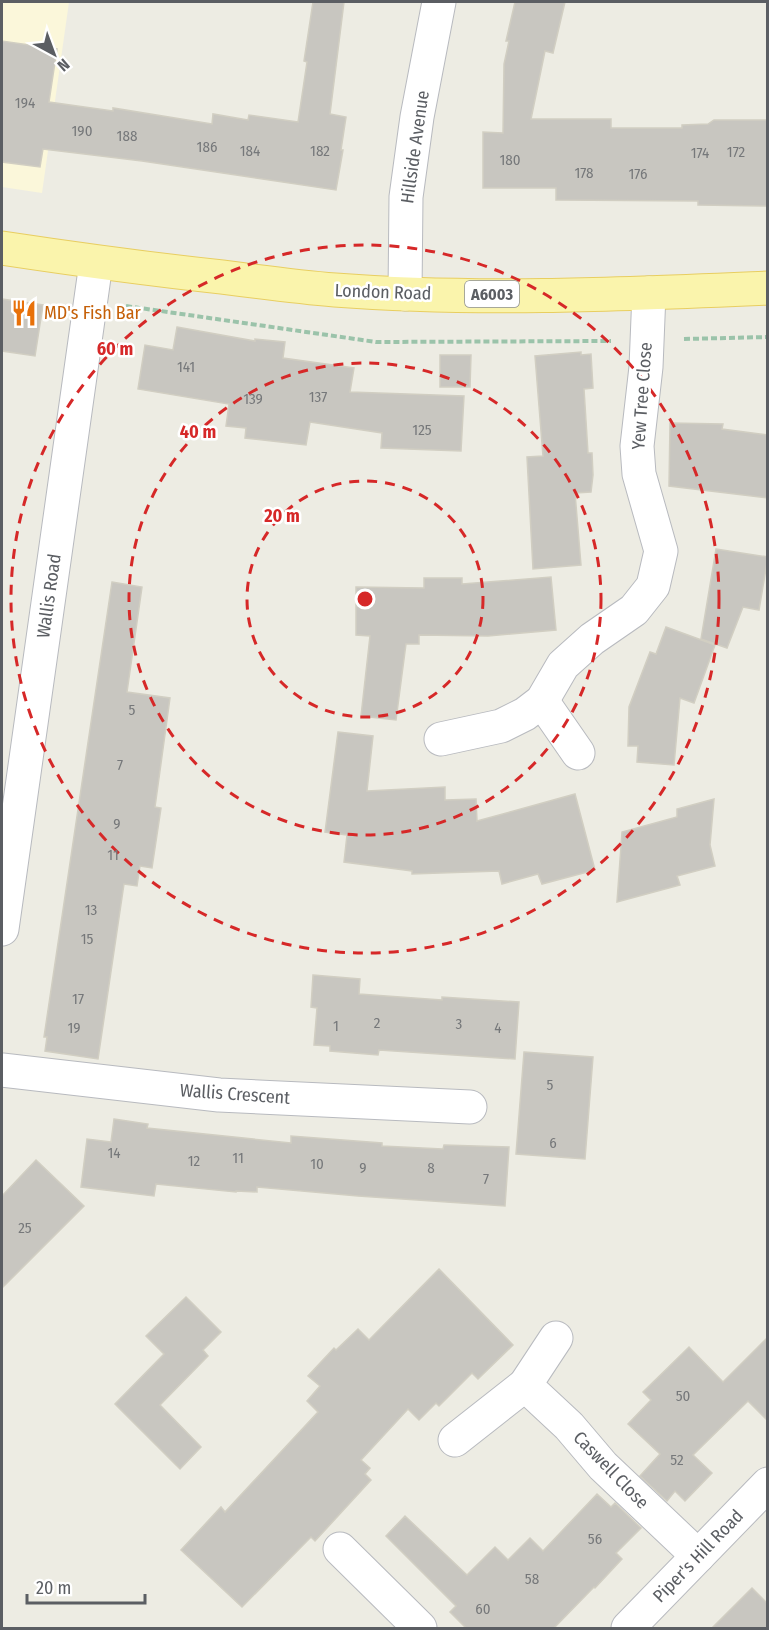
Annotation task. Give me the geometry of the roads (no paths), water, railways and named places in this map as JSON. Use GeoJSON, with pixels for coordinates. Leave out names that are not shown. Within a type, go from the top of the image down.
{"type":"FeatureCollection","features":[{"type":"Feature","properties":{"kind":"main road","name":"London Road"},"geometry":{"type":"LineString","coordinates":[[2,248],[96,262],[335,290],[405,294],[649,293],[768,288]]}},
{"type":"Feature","properties":{"kind":"street","name":"Hillside Avenue"},"geometry":{"type":"LineString","coordinates":[[405,294],[406,198],[417,117],[439,2]]}},
{"type":"Feature","properties":{"kind":"street","name":"Wallis Road"},"geometry":{"type":"LineString","coordinates":[[2,929],[96,262]]}},
{"type":"Feature","properties":{"kind":"street","name":"Yew Tree Close"},"geometry":{"type":"LineString","coordinates":[[441,739],[501,726],[525,714],[542,701],[563,665],[592,639],[634,610],[653,586],[661,551],[639,474],[637,446],[646,367],[649,293]]}},
{"type":"Feature","properties":{"kind":"street"},"geometry":{"type":"LineString","coordinates":[[542,701],[578,753]]}},
{"type":"Feature","properties":{"kind":"street","name":"Wallis Crescent"},"geometry":{"type":"LineString","coordinates":[[2,1070],[219,1095],[470,1107]]}},
{"type":"Feature","properties":{"kind":"street"},"geometry":{"type":"LineString","coordinates":[[455,1440],[525,1385],[556,1338]]}},
{"type":"Feature","properties":{"kind":"street","name":"Caswell Close"},"geometry":{"type":"LineString","coordinates":[[525,1385],[569,1426],[603,1466],[698,1556]]}},
{"type":"Feature","properties":{"kind":"street","name":"Piper's Hill Road"},"geometry":{"type":"LineString","coordinates":[[628,1629],[768,1484]]}},
{"type":"Feature","properties":{"kind":"street"},"geometry":{"type":"LineString","coordinates":[[340,1549],[420,1629]]}},
{"type":"Feature","properties":{"kind":"place","name":"MD's Fish Bar"},"geometry":{"type":"Point","coordinates":[24,313]}}]}
